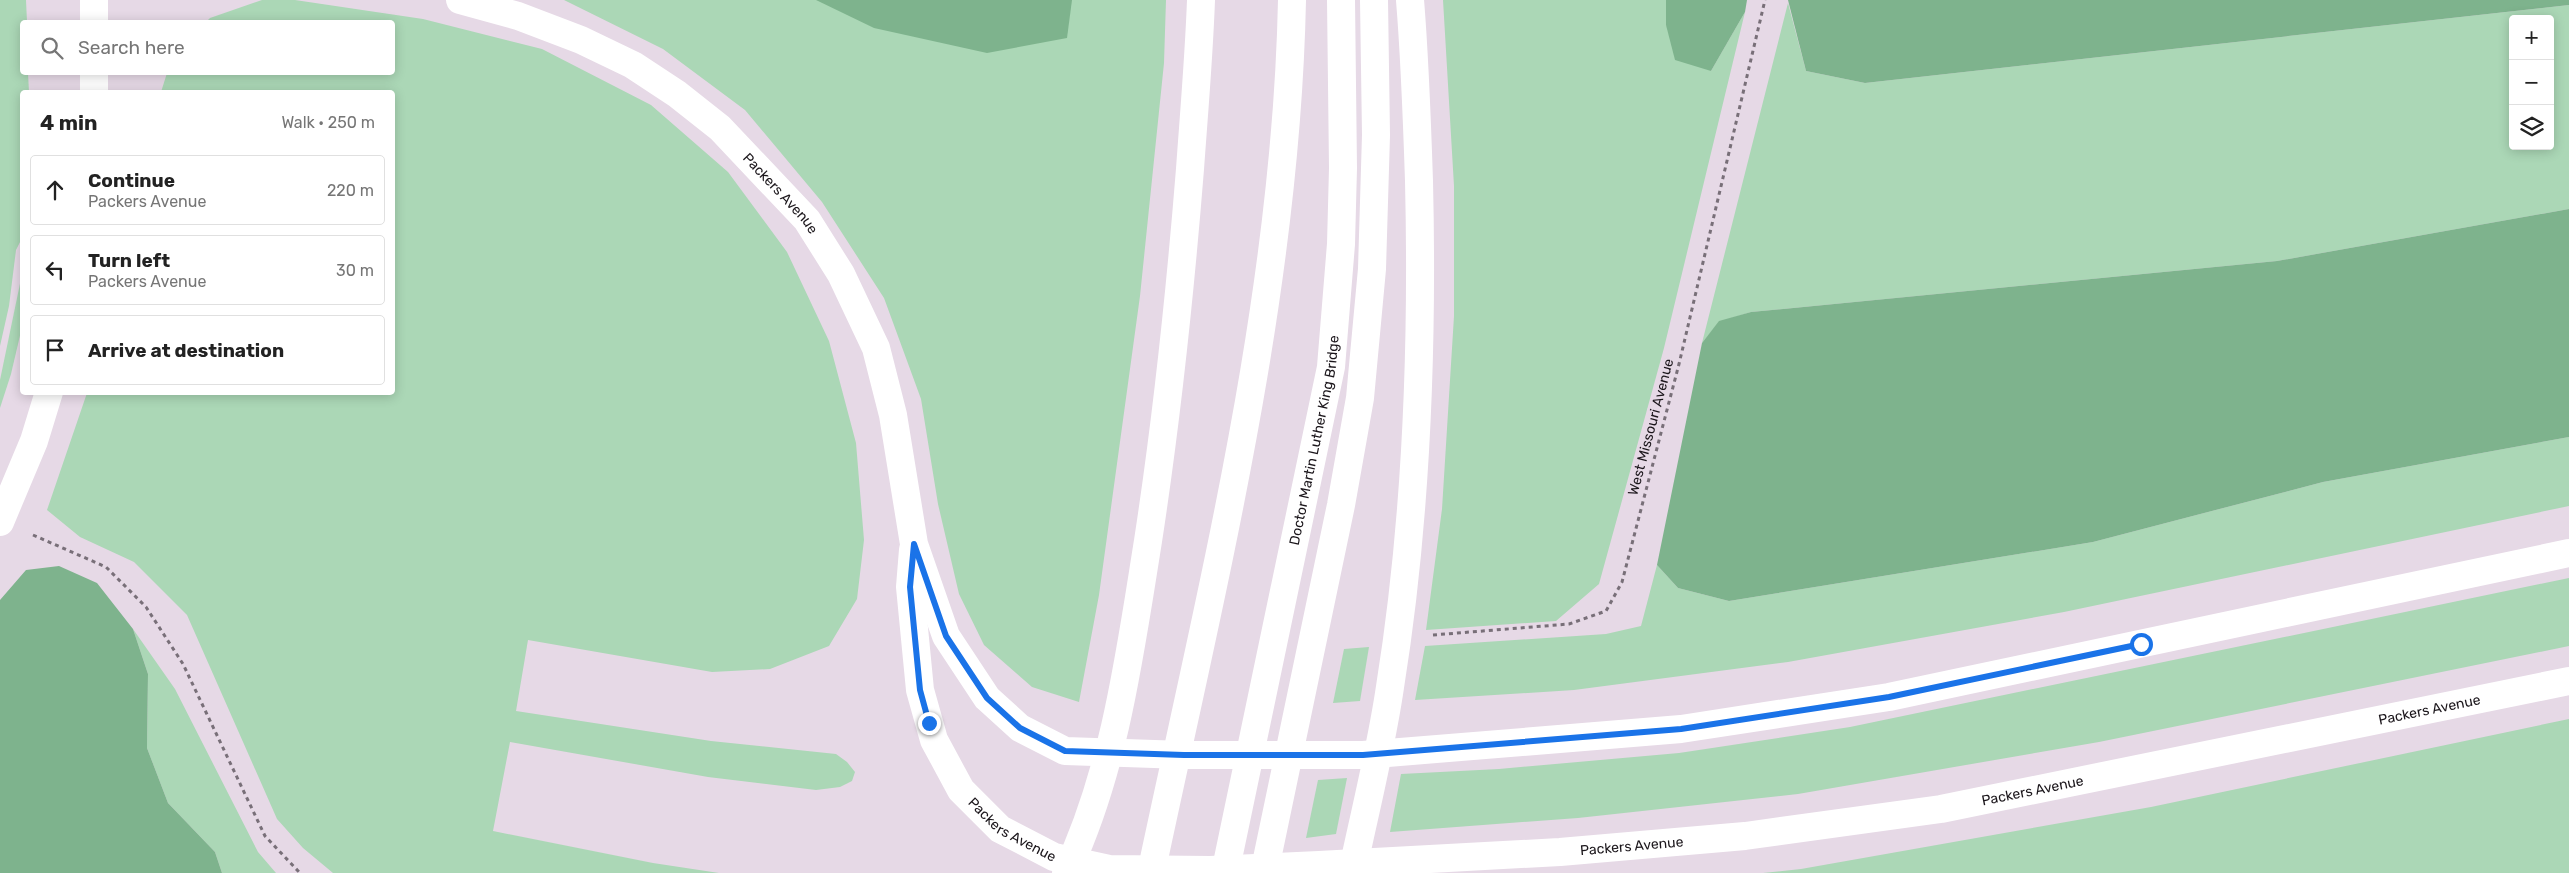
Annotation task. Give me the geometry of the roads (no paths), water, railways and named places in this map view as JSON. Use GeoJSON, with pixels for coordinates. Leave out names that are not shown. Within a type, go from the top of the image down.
{"type":"FeatureCollection","features":[{"type":"Feature","properties":{"kind":"main road"},"geometry":{"type":"LineString","coordinates":[[94,0],[94,20]]}},
{"type":"Feature","properties":{"kind":"main road","name":"Packers Avenue"},"geometry":{"type":"LineString","coordinates":[[460,0],[518,16],[581,40],[633,65],[677,94],[720,128],[807,220],[841,274],[876,348],[893,415],[914,544],[946,636],[987,698],[1020,728],[1065,751],[1184,755],[1363,755],[1681,729],[1889,697],[2569,553]]}},
{"type":"Feature","properties":{"kind":"main road"},"geometry":{"type":"LineString","coordinates":[[1066,873],[1086,832],[1117,722],[1159,469],[1180,290],[1201,0]]}},
{"type":"Feature","properties":{"kind":"main road"},"geometry":{"type":"LineString","coordinates":[[1151,873],[1236,474],[1259,339],[1278,207],[1292,0]]}},
{"type":"Feature","properties":{"kind":"main road","name":"Doctor Martin Luther King Bridge"},"geometry":{"type":"LineString","coordinates":[[1225,873],[1305,499],[1331,366],[1341,244],[1343,158],[1341,0]]}},
{"type":"Feature","properties":{"kind":"main road"},"geometry":{"type":"LineString","coordinates":[[1264,873],[1341,505],[1360,398],[1372,269],[1376,135],[1374,0]]}},
{"type":"Feature","properties":{"kind":"main road"},"geometry":{"type":"LineString","coordinates":[[1352,873],[1390,689],[1412,509],[1420,381],[1420,242],[1415,60],[1410,0]]}},
{"type":"Feature","properties":{"kind":"main road"},"geometry":{"type":"LineString","coordinates":[[94,75],[94,90]]}},
{"type":"Feature","properties":{"kind":"main road"},"geometry":{"type":"LineString","coordinates":[[0,521],[34,441],[48,395]]}},
{"type":"Feature","properties":{"kind":"main road","name":"Packers Avenue"},"geometry":{"type":"LineString","coordinates":[[914,544],[910,587],[920,690],[934,740],[961,790],[1000,829],[1007,833],[1054,857],[1109,869],[1210,870],[1348,864],[1560,852],[1755,834],[1942,809],[2569,681]]}}]}
